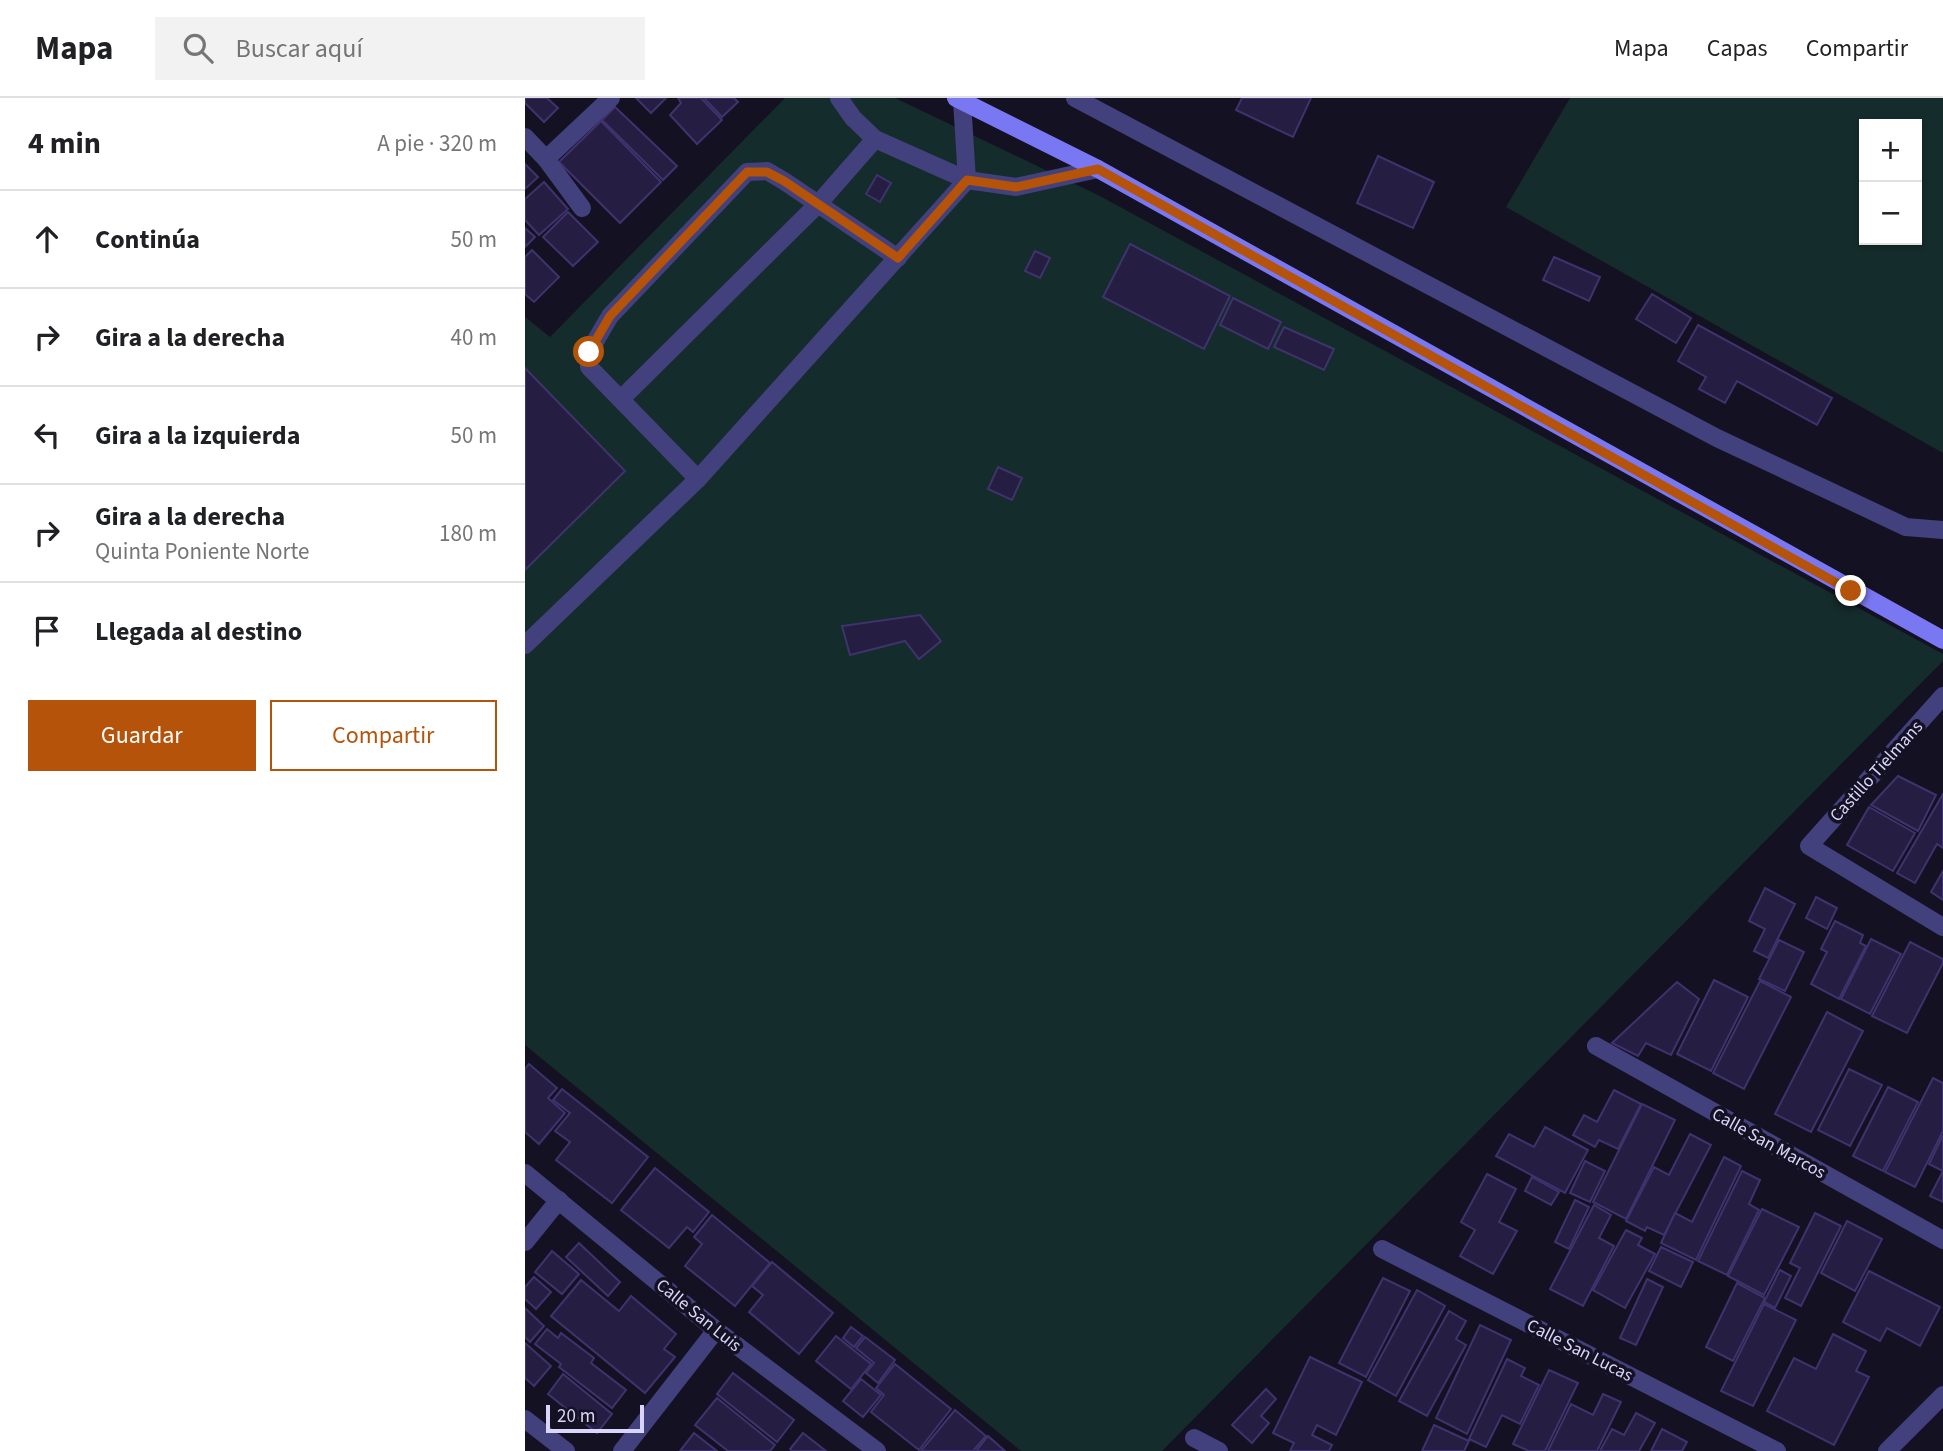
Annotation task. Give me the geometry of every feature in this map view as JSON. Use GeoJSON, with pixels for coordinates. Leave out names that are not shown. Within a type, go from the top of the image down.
{"type":"FeatureCollection","features":[{"type":"Feature","properties":{"kind":"street"},"geometry":{"type":"LineString","coordinates":[[545,159],[611,98]]}},
{"type":"Feature","properties":{"kind":"street"},"geometry":{"type":"LineString","coordinates":[[839,98],[853,118],[875,139],[967,180],[1016,187],[1098,169]]}},
{"type":"Feature","properties":{"kind":"street"},"geometry":{"type":"LineString","coordinates":[[1075,98],[1717,438],[1906,527],[1943,530]]}},
{"type":"Feature","properties":{"kind":"street"},"geometry":{"type":"LineString","coordinates":[[961,99],[1098,169],[1943,640]]}},
{"type":"Feature","properties":{"kind":"street"},"geometry":{"type":"LineString","coordinates":[[525,645],[698,478],[967,180],[961,99]]}},
{"type":"Feature","properties":{"kind":"street"},"geometry":{"type":"LineString","coordinates":[[525,137],[582,208]]}},
{"type":"Feature","properties":{"kind":"street"},"geometry":{"type":"LineString","coordinates":[[621,398],[819,203],[875,139]]}},
{"type":"Feature","properties":{"kind":"street"},"geometry":{"type":"LineString","coordinates":[[698,478],[589,367],[589,352],[610,316],[747,172],[767,172],[819,203],[898,258]]}},
{"type":"Feature","properties":{"kind":"street","name":"Castillo Tielmans"},"geometry":{"type":"LineString","coordinates":[[1943,696],[1809,846],[1943,927]]}},
{"type":"Feature","properties":{"kind":"street","name":"Calle San Marcos"},"geometry":{"type":"LineString","coordinates":[[1596,1046],[1943,1240]]}},
{"type":"Feature","properties":{"kind":"street","name":"Calle San Luis"},"geometry":{"type":"LineString","coordinates":[[525,1173],[716,1330],[877,1451]]}},
{"type":"Feature","properties":{"kind":"street"},"geometry":{"type":"LineString","coordinates":[[525,1241],[559,1200]]}},
{"type":"Feature","properties":{"kind":"street","name":"Calle San Lucas"},"geometry":{"type":"LineString","coordinates":[[1382,1249],[1777,1451]]}},
{"type":"Feature","properties":{"kind":"street"},"geometry":{"type":"LineString","coordinates":[[622,1451],[716,1330]]}},
{"type":"Feature","properties":{"kind":"street"},"geometry":{"type":"LineString","coordinates":[[1887,1451],[1943,1395]]}},
{"type":"Feature","properties":{"kind":"street"},"geometry":{"type":"LineString","coordinates":[[525,1419],[566,1451]]}},
{"type":"Feature","properties":{"kind":"street"},"geometry":{"type":"LineString","coordinates":[[1194,1438],[1219,1451]]}},
{"type":"Feature","properties":{"kind":"green space"},"geometry":{"type":"Polygon","coordinates":[[[785,98],[895,98],[1098,195],[1943,654],[1943,661],[1162,1451],[1021,1451],[525,1045],[525,317],[550,337],[785,98]]]}},
{"type":"Feature","properties":{"kind":"green space"},"geometry":{"type":"Polygon","coordinates":[[[1570,98],[1943,98],[1943,453],[1506,207],[1570,98]]]}},
{"type":"Feature","properties":{"kind":"building"},"geometry":{"type":"Polygon","coordinates":[[[525,98],[547,98],[558,108],[544,122],[525,103],[525,98]]]}},
{"type":"Feature","properties":{"kind":"building"},"geometry":{"type":"Polygon","coordinates":[[[636,98],[666,98],[651,113],[636,98]]]}},
{"type":"Feature","properties":{"kind":"building"},"geometry":{"type":"Polygon","coordinates":[[[678,98],[701,98],[722,120],[697,144],[670,115],[681,103],[678,98]]]}},
{"type":"Feature","properties":{"kind":"building"},"geometry":{"type":"Polygon","coordinates":[[[704,98],[734,98],[738,102],[722,117],[704,98]]]}},
{"type":"Feature","properties":{"kind":"building"},"geometry":{"type":"Polygon","coordinates":[[[1242,98],[1311,98],[1293,137],[1236,110],[1242,98]]]}},
{"type":"Feature","properties":{"kind":"building"},"geometry":{"type":"Polygon","coordinates":[[[615,107],[677,166],[663,180],[602,120],[615,107]]]}},
{"type":"Feature","properties":{"kind":"building"},"geometry":{"type":"Polygon","coordinates":[[[601,121],[661,182],[620,223],[559,162],[601,121]]]}},
{"type":"Feature","properties":{"kind":"building"},"geometry":{"type":"Polygon","coordinates":[[[1378,156],[1434,182],[1413,228],[1357,203],[1378,156]]]}},
{"type":"Feature","properties":{"kind":"building"},"geometry":{"type":"Polygon","coordinates":[[[525,164],[538,177],[525,189],[525,164]]]}},
{"type":"Feature","properties":{"kind":"building"},"geometry":{"type":"Polygon","coordinates":[[[877,175],[891,183],[880,202],[866,194],[877,175]]]}},
{"type":"Feature","properties":{"kind":"building"},"geometry":{"type":"Polygon","coordinates":[[[544,182],[568,209],[539,235],[525,220],[525,199],[544,182]]]}},
{"type":"Feature","properties":{"kind":"building"},"geometry":{"type":"Polygon","coordinates":[[[568,212],[598,242],[573,266],[543,237],[568,212]]]}},
{"type":"Feature","properties":{"kind":"building"},"geometry":{"type":"Polygon","coordinates":[[[525,228],[535,237],[525,247],[525,228]]]}},
{"type":"Feature","properties":{"kind":"building"},"geometry":{"type":"Polygon","coordinates":[[[1130,244],[1230,296],[1204,349],[1103,297],[1130,244]]]}},
{"type":"Feature","properties":{"kind":"building"},"geometry":{"type":"Polygon","coordinates":[[[532,250],[559,277],[534,302],[525,294],[525,257],[532,250]]]}},
{"type":"Feature","properties":{"kind":"building"},"geometry":{"type":"Polygon","coordinates":[[[1035,251],[1050,258],[1040,278],[1025,271],[1035,251]]]}},
{"type":"Feature","properties":{"kind":"building"},"geometry":{"type":"Polygon","coordinates":[[[1554,257],[1600,277],[1589,301],[1543,280],[1554,257]]]}},
{"type":"Feature","properties":{"kind":"building"},"geometry":{"type":"Polygon","coordinates":[[[1652,294],[1691,318],[1676,343],[1636,319],[1652,294]]]}},
{"type":"Feature","properties":{"kind":"building"},"geometry":{"type":"Polygon","coordinates":[[[1233,298],[1281,322],[1268,349],[1220,325],[1233,298]]]}},
{"type":"Feature","properties":{"kind":"building"},"geometry":{"type":"Polygon","coordinates":[[[1698,325],[1832,398],[1817,425],[1737,381],[1725,403],[1699,389],[1706,377],[1678,361],[1698,325]]]}},
{"type":"Feature","properties":{"kind":"building"},"geometry":{"type":"Polygon","coordinates":[[[1284,327],[1334,349],[1324,370],[1274,347],[1284,327]]]}},
{"type":"Feature","properties":{"kind":"building"},"geometry":{"type":"Polygon","coordinates":[[[525,368],[625,471],[525,570],[525,368]]]}},
{"type":"Feature","properties":{"kind":"building"},"geometry":{"type":"Polygon","coordinates":[[[998,467],[1022,478],[1012,500],[988,489],[998,467]]]}},
{"type":"Feature","properties":{"kind":"building"},"geometry":{"type":"Polygon","coordinates":[[[920,615],[941,641],[919,659],[905,641],[850,655],[842,626],[920,615]]]}},
{"type":"Feature","properties":{"kind":"building"},"geometry":{"type":"Polygon","coordinates":[[[1898,776],[1936,795],[1918,831],[1871,805],[1898,776]]]}},
{"type":"Feature","properties":{"kind":"building"},"geometry":{"type":"Polygon","coordinates":[[[1943,794],[1943,848],[1937,844],[1915,883],[1897,873],[1943,794]]]}},
{"type":"Feature","properties":{"kind":"building"},"geometry":{"type":"Polygon","coordinates":[[[1869,807],[1915,833],[1893,871],[1847,845],[1869,807]]]}},
{"type":"Feature","properties":{"kind":"building"},"geometry":{"type":"Polygon","coordinates":[[[1943,871],[1943,900],[1931,892],[1943,871]]]}},
{"type":"Feature","properties":{"kind":"building"},"geometry":{"type":"Polygon","coordinates":[[[1765,888],[1795,904],[1768,958],[1754,951],[1765,929],[1749,921],[1765,888]]]}},
{"type":"Feature","properties":{"kind":"building"},"geometry":{"type":"Polygon","coordinates":[[[1816,897],[1837,908],[1827,929],[1806,918],[1816,897]]]}},
{"type":"Feature","properties":{"kind":"building"},"geometry":{"type":"Polygon","coordinates":[[[1835,921],[1863,935],[1860,943],[1866,946],[1839,999],[1811,984],[1827,952],[1821,949],[1835,921]]]}},
{"type":"Feature","properties":{"kind":"building"},"geometry":{"type":"Polygon","coordinates":[[[1871,939],[1901,954],[1870,1014],[1841,999],[1871,939]]]}},
{"type":"Feature","properties":{"kind":"building"},"geometry":{"type":"Polygon","coordinates":[[[1779,940],[1804,952],[1785,991],[1759,979],[1779,940]]]}},
{"type":"Feature","properties":{"kind":"building"},"geometry":{"type":"Polygon","coordinates":[[[1910,942],[1943,959],[1943,963],[1907,1033],[1872,1016],[1910,942]]]}},
{"type":"Feature","properties":{"kind":"building"},"geometry":{"type":"Polygon","coordinates":[[[1714,980],[1748,997],[1711,1071],[1677,1054],[1714,980]]]}},
{"type":"Feature","properties":{"kind":"building"},"geometry":{"type":"Polygon","coordinates":[[[1760,981],[1791,997],[1744,1089],[1713,1073],[1760,981]]]}},
{"type":"Feature","properties":{"kind":"building"},"geometry":{"type":"Polygon","coordinates":[[[1677,982],[1699,999],[1671,1055],[1646,1043],[1638,1056],[1612,1043],[1677,982]]]}},
{"type":"Feature","properties":{"kind":"building"},"geometry":{"type":"Polygon","coordinates":[[[1827,1012],[1863,1031],[1811,1132],[1775,1114],[1827,1012]]]}},
{"type":"Feature","properties":{"kind":"building"},"geometry":{"type":"Polygon","coordinates":[[[529,1064],[557,1088],[548,1098],[565,1113],[539,1144],[525,1132],[525,1069],[529,1064]]]}},
{"type":"Feature","properties":{"kind":"building"},"geometry":{"type":"Polygon","coordinates":[[[1849,1069],[1882,1085],[1850,1146],[1818,1130],[1849,1069]]]}},
{"type":"Feature","properties":{"kind":"building"},"geometry":{"type":"Polygon","coordinates":[[[1933,1078],[1943,1083],[1943,1131],[1915,1187],[1885,1172],[1933,1078]]]}},
{"type":"Feature","properties":{"kind":"building"},"geometry":{"type":"Polygon","coordinates":[[[1888,1087],[1918,1102],[1883,1171],[1853,1156],[1888,1087]]]}},
{"type":"Feature","properties":{"kind":"building"},"geometry":{"type":"Polygon","coordinates":[[[562,1089],[648,1157],[612,1203],[556,1160],[570,1142],[555,1131],[570,1113],[553,1100],[562,1089]]]}},
{"type":"Feature","properties":{"kind":"building"},"geometry":{"type":"Polygon","coordinates":[[[1614,1090],[1641,1104],[1618,1149],[1599,1140],[1595,1147],[1573,1135],[1584,1115],[1597,1122],[1614,1090]]]}},
{"type":"Feature","properties":{"kind":"building"},"geometry":{"type":"Polygon","coordinates":[[[1642,1104],[1675,1120],[1626,1219],[1593,1202],[1642,1104]]]}},
{"type":"Feature","properties":{"kind":"building"},"geometry":{"type":"Polygon","coordinates":[[[1545,1127],[1588,1150],[1565,1193],[1496,1156],[1509,1134],[1534,1147],[1545,1127]]]}},
{"type":"Feature","properties":{"kind":"building"},"geometry":{"type":"Polygon","coordinates":[[[1690,1134],[1711,1145],[1664,1235],[1647,1227],[1645,1231],[1626,1221],[1654,1167],[1669,1175],[1690,1134]]]}},
{"type":"Feature","properties":{"kind":"building"},"geometry":{"type":"Polygon","coordinates":[[[1943,1135],[1943,1171],[1929,1164],[1943,1135]]]}},
{"type":"Feature","properties":{"kind":"building"},"geometry":{"type":"Polygon","coordinates":[[[1724,1157],[1741,1166],[1696,1260],[1661,1243],[1675,1213],[1692,1222],[1724,1157]]]}},
{"type":"Feature","properties":{"kind":"building"},"geometry":{"type":"Polygon","coordinates":[[[1585,1161],[1605,1171],[1590,1202],[1570,1193],[1585,1161]]]}},
{"type":"Feature","properties":{"kind":"building"},"geometry":{"type":"Polygon","coordinates":[[[655,1168],[709,1212],[693,1232],[687,1227],[669,1248],[621,1210],[655,1168]]]}},
{"type":"Feature","properties":{"kind":"building"},"geometry":{"type":"Polygon","coordinates":[[[1742,1171],[1760,1180],[1749,1204],[1759,1210],[1727,1275],[1698,1261],[1742,1171]]]}},
{"type":"Feature","properties":{"kind":"building"},"geometry":{"type":"Polygon","coordinates":[[[1943,1171],[1943,1202],[1930,1196],[1943,1171]]]}},
{"type":"Feature","properties":{"kind":"building"},"geometry":{"type":"Polygon","coordinates":[[[1487,1174],[1516,1189],[1499,1222],[1517,1231],[1493,1274],[1460,1256],[1475,1230],[1461,1222],[1487,1174]]]}},
{"type":"Feature","properties":{"kind":"building"},"geometry":{"type":"Polygon","coordinates":[[[1532,1177],[1559,1192],[1551,1205],[1525,1191],[1532,1177]]]}},
{"type":"Feature","properties":{"kind":"building"},"geometry":{"type":"Polygon","coordinates":[[[1575,1200],[1589,1207],[1569,1249],[1555,1242],[1575,1200]]]}},
{"type":"Feature","properties":{"kind":"building"},"geometry":{"type":"Polygon","coordinates":[[[1594,1205],[1611,1215],[1599,1238],[1614,1246],[1583,1306],[1550,1289],[1594,1205]]]}},
{"type":"Feature","properties":{"kind":"building"},"geometry":{"type":"Polygon","coordinates":[[[1762,1209],[1799,1227],[1764,1295],[1728,1276],[1762,1209]]]}},
{"type":"Feature","properties":{"kind":"building"},"geometry":{"type":"Polygon","coordinates":[[[1815,1213],[1841,1226],[1801,1306],[1785,1298],[1800,1268],[1790,1263],[1815,1213]]]}},
{"type":"Feature","properties":{"kind":"building"},"geometry":{"type":"Polygon","coordinates":[[[712,1215],[770,1263],[735,1306],[685,1266],[702,1244],[694,1237],[712,1215]]]}},
{"type":"Feature","properties":{"kind":"building"},"geometry":{"type":"Polygon","coordinates":[[[1847,1221],[1882,1239],[1855,1291],[1821,1273],[1847,1221]]]}},
{"type":"Feature","properties":{"kind":"building"},"geometry":{"type":"Polygon","coordinates":[[[1626,1230],[1642,1238],[1638,1245],[1655,1254],[1625,1308],[1593,1290],[1626,1230]]]}},
{"type":"Feature","properties":{"kind":"building"},"geometry":{"type":"Polygon","coordinates":[[[579,1243],[620,1282],[608,1296],[566,1257],[579,1243]]]}},
{"type":"Feature","properties":{"kind":"building"},"geometry":{"type":"Polygon","coordinates":[[[1661,1247],[1693,1262],[1681,1287],[1649,1271],[1661,1247]]]}},
{"type":"Feature","properties":{"kind":"building"},"geometry":{"type":"Polygon","coordinates":[[[552,1251],[579,1274],[562,1294],[535,1272],[552,1251]]]}},
{"type":"Feature","properties":{"kind":"building"},"geometry":{"type":"Polygon","coordinates":[[[772,1262],[833,1313],[799,1354],[749,1312],[763,1295],[752,1286],[772,1262]]]}},
{"type":"Feature","properties":{"kind":"building"},"geometry":{"type":"Polygon","coordinates":[[[1780,1270],[1791,1276],[1775,1308],[1764,1302],[1780,1270]]]}},
{"type":"Feature","properties":{"kind":"building"},"geometry":{"type":"Polygon","coordinates":[[[1869,1271],[1940,1307],[1920,1346],[1887,1328],[1880,1341],[1843,1322],[1869,1271]]]}},
{"type":"Feature","properties":{"kind":"building"},"geometry":{"type":"Polygon","coordinates":[[[534,1277],[551,1292],[536,1309],[525,1299],[525,1287],[534,1277]]]}},
{"type":"Feature","properties":{"kind":"building"},"geometry":{"type":"Polygon","coordinates":[[[1383,1278],[1410,1291],[1366,1377],[1339,1363],[1383,1278]]]}},
{"type":"Feature","properties":{"kind":"building"},"geometry":{"type":"Polygon","coordinates":[[[1647,1279],[1663,1287],[1636,1345],[1620,1338],[1647,1279]]]}},
{"type":"Feature","properties":{"kind":"building"},"geometry":{"type":"Polygon","coordinates":[[[581,1280],[619,1311],[631,1296],[676,1334],[664,1349],[675,1357],[645,1393],[551,1316],[581,1280]]]}},
{"type":"Feature","properties":{"kind":"building"},"geometry":{"type":"Polygon","coordinates":[[[1737,1283],[1765,1298],[1733,1361],[1706,1347],[1737,1283]]]}},
{"type":"Feature","properties":{"kind":"building"},"geometry":{"type":"Polygon","coordinates":[[[1417,1290],[1445,1306],[1396,1396],[1368,1380],[1417,1290]]]}},
{"type":"Feature","properties":{"kind":"building"},"geometry":{"type":"Polygon","coordinates":[[[1764,1304],[1796,1320],[1753,1406],[1721,1391],[1764,1304]]]}},
{"type":"Feature","properties":{"kind":"building"},"geometry":{"type":"Polygon","coordinates":[[[525,1308],[544,1326],[530,1342],[525,1337],[525,1308]]]}},
{"type":"Feature","properties":{"kind":"building"},"geometry":{"type":"Polygon","coordinates":[[[1449,1311],[1466,1321],[1456,1339],[1466,1345],[1427,1416],[1399,1401],[1449,1311]]]}},
{"type":"Feature","properties":{"kind":"building"},"geometry":{"type":"Polygon","coordinates":[[[1480,1325],[1511,1340],[1467,1434],[1436,1418],[1480,1325]]]}},
{"type":"Feature","properties":{"kind":"building"},"geometry":{"type":"Polygon","coordinates":[[[851,1327],[863,1336],[854,1347],[843,1338],[851,1327]]]}},
{"type":"Feature","properties":{"kind":"building"},"geometry":{"type":"Polygon","coordinates":[[[547,1329],[558,1338],[561,1333],[594,1358],[591,1363],[626,1390],[612,1408],[559,1367],[561,1364],[535,1344],[547,1329]]]}},
{"type":"Feature","properties":{"kind":"building"},"geometry":{"type":"Polygon","coordinates":[[[1833,1334],[1866,1351],[1856,1371],[1869,1377],[1834,1445],[1767,1411],[1794,1358],[1816,1369],[1833,1334]]]}},
{"type":"Feature","properties":{"kind":"building"},"geometry":{"type":"Polygon","coordinates":[[[836,1336],[871,1364],[851,1389],[816,1361],[836,1336]]]}},
{"type":"Feature","properties":{"kind":"building"},"geometry":{"type":"Polygon","coordinates":[[[865,1337],[895,1360],[878,1383],[866,1373],[874,1363],[856,1348],[865,1337]]]}},
{"type":"Feature","properties":{"kind":"building"},"geometry":{"type":"Polygon","coordinates":[[[525,1343],[551,1366],[534,1386],[525,1378],[525,1343]]]}},
{"type":"Feature","properties":{"kind":"building"},"geometry":{"type":"Polygon","coordinates":[[[1310,1357],[1362,1382],[1336,1435],[1317,1425],[1312,1435],[1332,1445],[1329,1451],[1290,1451],[1294,1443],[1273,1433],[1310,1357]]]}},
{"type":"Feature","properties":{"kind":"building"},"geometry":{"type":"Polygon","coordinates":[[[1507,1359],[1525,1368],[1521,1376],[1539,1385],[1520,1424],[1502,1415],[1486,1447],[1469,1439],[1507,1359]]]}},
{"type":"Feature","properties":{"kind":"building"},"geometry":{"type":"Polygon","coordinates":[[[895,1364],[951,1409],[919,1450],[871,1412],[884,1395],[876,1388],[895,1364]]]}},
{"type":"Feature","properties":{"kind":"building"},"geometry":{"type":"Polygon","coordinates":[[[1549,1370],[1578,1383],[1545,1451],[1529,1451],[1513,1444],[1549,1370]]]}},
{"type":"Feature","properties":{"kind":"building"},"geometry":{"type":"Polygon","coordinates":[[[733,1373],[794,1420],[777,1442],[717,1394],[733,1373]]]}},
{"type":"Feature","properties":{"kind":"building"},"geometry":{"type":"Polygon","coordinates":[[[563,1374],[612,1414],[597,1433],[548,1394],[563,1374]]]}},
{"type":"Feature","properties":{"kind":"building"},"geometry":{"type":"Polygon","coordinates":[[[861,1379],[881,1395],[863,1417],[843,1401],[861,1379]]]}},
{"type":"Feature","properties":{"kind":"building"},"geometry":{"type":"Polygon","coordinates":[[[1266,1389],[1276,1399],[1261,1416],[1269,1423],[1252,1443],[1232,1425],[1266,1389]]]}},
{"type":"Feature","properties":{"kind":"building"},"geometry":{"type":"Polygon","coordinates":[[[1603,1394],[1621,1402],[1597,1451],[1548,1451],[1571,1404],[1593,1415],[1603,1394]]]}},
{"type":"Feature","properties":{"kind":"building"},"geometry":{"type":"Polygon","coordinates":[[[717,1398],[775,1445],[770,1451],[728,1451],[695,1425],[717,1398]]]}},
{"type":"Feature","properties":{"kind":"building"},"geometry":{"type":"Polygon","coordinates":[[[955,1410],[986,1436],[973,1451],[921,1451],[955,1410]]]}},
{"type":"Feature","properties":{"kind":"building"},"geometry":{"type":"Polygon","coordinates":[[[1636,1413],[1655,1423],[1639,1451],[1600,1451],[1612,1429],[1624,1435],[1636,1413]]]}},
{"type":"Feature","properties":{"kind":"building"},"geometry":{"type":"Polygon","coordinates":[[[1434,1425],[1469,1441],[1464,1451],[1422,1451],[1434,1425]]]}},
{"type":"Feature","properties":{"kind":"building"},"geometry":{"type":"Polygon","coordinates":[[[1662,1429],[1687,1442],[1682,1451],[1651,1451],[1662,1429]]]}},
{"type":"Feature","properties":{"kind":"building"},"geometry":{"type":"Polygon","coordinates":[[[694,1433],[717,1451],[680,1451],[694,1433]]]}},
{"type":"Feature","properties":{"kind":"building"},"geometry":{"type":"Polygon","coordinates":[[[803,1433],[826,1451],[792,1451],[790,1449],[803,1433]]]}},
{"type":"Feature","properties":{"kind":"building"},"geometry":{"type":"Polygon","coordinates":[[[988,1436],[1005,1451],[976,1451],[988,1436]]]}},
{"type":"Feature","properties":{"kind":"route"},"geometry":{"type":"LineString","coordinates":[[589,352],[610,316],[747,172],[767,172],[784,181],[898,258],[967,180],[1016,187],[1098,169],[1851,591]]}}]}
